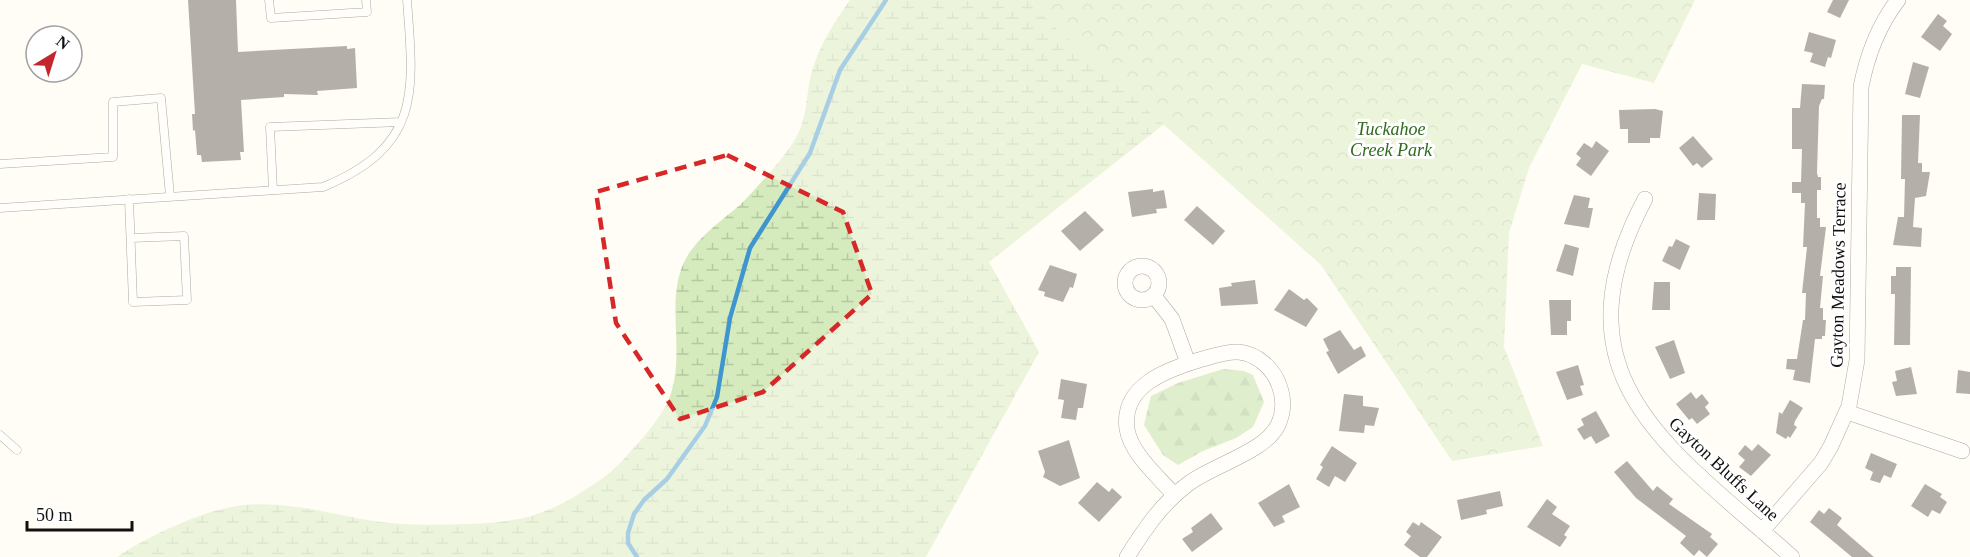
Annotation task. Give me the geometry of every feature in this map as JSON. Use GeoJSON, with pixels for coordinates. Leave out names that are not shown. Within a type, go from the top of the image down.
{"type":"FeatureCollection","features":[{"type":"Feature","properties":{"kind":"street","name":"Gayton Meadows Terrace"},"geometry":{"type":"LineString","coordinates":[[1762,531],[1821,463],[1847,412],[1857,360],[1861,87],[1869,52],[1883,22],[1898,0]]}},
{"type":"Feature","properties":{"kind":"street","name":"Gayton Bluffs Lane"},"geometry":{"type":"LineString","coordinates":[[1645,199],[1620,249],[1611,303],[1615,349],[1623,377],[1645,419],[1666,445],[1792,557]]}},
{"type":"Feature","properties":{"kind":"street"},"geometry":{"type":"LineString","coordinates":[[1154,296],[1172,319],[1188,363]]}},
{"type":"Feature","properties":{"kind":"street"},"geometry":{"type":"LineString","coordinates":[[1126,557],[1147,525],[1174,495],[1213,467],[1263,443],[1278,426],[1283,412],[1282,391],[1277,378],[1261,360],[1239,352],[1224,353],[1188,363],[1145,383],[1137,392],[1128,410],[1127,427],[1133,444],[1174,495]]}},
{"type":"Feature","properties":{"kind":"street"},"geometry":{"type":"LineString","coordinates":[[1847,412],[1962,451]]}},
{"type":"Feature","properties":{"kind":"lane"},"geometry":{"type":"LineString","coordinates":[[269,0],[271,18],[367,12],[366,0]]}},
{"type":"Feature","properties":{"kind":"lane"},"geometry":{"type":"LineString","coordinates":[[0,208],[323,187],[344,179],[385,147],[401,122],[411,93],[412,75],[407,0]]}},
{"type":"Feature","properties":{"kind":"lane"},"geometry":{"type":"LineString","coordinates":[[0,164],[113,157],[113,102],[160,98],[170,196]]}},
{"type":"Feature","properties":{"kind":"lane"},"geometry":{"type":"LineString","coordinates":[[273,190],[270,127],[401,122]]}},
{"type":"Feature","properties":{"kind":"lane"},"geometry":{"type":"LineString","coordinates":[[129,199],[133,302],[187,300],[184,236],[131,238]]}},
{"type":"Feature","properties":{"kind":"lane"},"geometry":{"type":"LineString","coordinates":[[0,435],[17,450]]}},
{"type":"Feature","properties":{"kind":"highlighted area"},"geometry":{"type":"Polygon","coordinates":[[[727,155],[843,212],[872,294],[763,392],[680,419],[616,323],[596,192],[727,155]]]}},
{"type":"Feature","properties":{"kind":"green space"},"geometry":{"type":"Polygon","coordinates":[[[850,0],[1529,0],[1163,125],[989,262],[1039,352],[926,557],[117,557],[178,524],[230,507],[261,504],[292,506],[367,520],[405,524],[486,523],[543,512],[570,499],[605,476],[644,436],[669,399],[675,374],[676,293],[684,262],[703,236],[758,186],[781,160],[793,142],[804,119],[810,79],[819,52],[850,0]]]}},
{"type":"Feature","properties":{"kind":"green space","name":"Tuckahoe Creek Park"},"geometry":{"type":"Polygon","coordinates":[[[1038,0],[1695,0],[1654,83],[1582,64],[1529,168],[1509,233],[1504,347],[1543,446],[1452,461],[1321,265],[1030,5],[1038,0]]]}},
{"type":"Feature","properties":{"kind":"green space"},"geometry":{"type":"Polygon","coordinates":[[[1223,369],[1244,371],[1253,375],[1264,402],[1253,427],[1236,438],[1203,451],[1178,465],[1163,455],[1144,425],[1151,396],[1178,383],[1223,369]]]}},
{"type":"Feature","properties":{"kind":"building"},"geometry":{"type":"Polygon","coordinates":[[[188,0],[236,0],[238,52],[347,46],[347,49],[355,48],[357,88],[317,91],[318,95],[284,94],[284,97],[241,100],[244,152],[240,152],[241,160],[202,162],[201,155],[197,155],[195,130],[193,131],[192,114],[195,114],[188,0]]]}},
{"type":"Feature","properties":{"kind":"building"},"geometry":{"type":"Polygon","coordinates":[[[1833,0],[1849,0],[1840,18],[1827,12],[1833,0]]]}},
{"type":"Feature","properties":{"kind":"building"},"geometry":{"type":"Polygon","coordinates":[[[1938,14],[1947,21],[1943,26],[1952,34],[1940,51],[1921,37],[1938,14]]]}},
{"type":"Feature","properties":{"kind":"building"},"geometry":{"type":"Polygon","coordinates":[[[1809,32],[1836,40],[1831,58],[1828,57],[1825,67],[1810,62],[1813,53],[1804,51],[1809,32]]]}},
{"type":"Feature","properties":{"kind":"building"},"geometry":{"type":"Polygon","coordinates":[[[1913,62],[1929,67],[1920,98],[1905,94],[1913,62]]]}},
{"type":"Feature","properties":{"kind":"building"},"geometry":{"type":"Polygon","coordinates":[[[1802,84],[1825,85],[1824,99],[1819,106],[1817,173],[1818,177],[1821,177],[1821,190],[1817,190],[1817,218],[1820,218],[1820,227],[1826,227],[1820,276],[1823,276],[1820,308],[1823,308],[1823,320],[1826,320],[1825,336],[1822,336],[1822,339],[1815,339],[1810,383],[1793,380],[1795,370],[1786,369],[1787,359],[1797,359],[1803,320],[1805,320],[1806,293],[1802,293],[1807,247],[1803,247],[1805,203],[1801,203],[1801,193],[1792,193],[1792,182],[1801,182],[1802,149],[1792,149],[1792,108],[1800,108],[1802,84]]]}},
{"type":"Feature","properties":{"kind":"building"},"geometry":{"type":"Polygon","coordinates":[[[1655,109],[1663,111],[1660,138],[1650,138],[1650,143],[1628,143],[1628,129],[1620,129],[1619,110],[1655,109]]]}},
{"type":"Feature","properties":{"kind":"building"},"geometry":{"type":"Polygon","coordinates":[[[1902,115],[1920,115],[1918,163],[1922,163],[1922,172],[1930,172],[1926,196],[1915,198],[1913,227],[1922,228],[1921,247],[1893,245],[1898,217],[1904,217],[1905,179],[1901,179],[1902,115]]]}},
{"type":"Feature","properties":{"kind":"building"},"geometry":{"type":"Polygon","coordinates":[[[1693,136],[1713,159],[1702,168],[1697,163],[1693,166],[1679,148],[1693,136]]]}},
{"type":"Feature","properties":{"kind":"building"},"geometry":{"type":"Polygon","coordinates":[[[1596,141],[1609,151],[1591,176],[1576,165],[1581,158],[1576,154],[1584,143],[1592,148],[1596,141]]]}},
{"type":"Feature","properties":{"kind":"building"},"geometry":{"type":"Polygon","coordinates":[[[1153,189],[1153,192],[1164,190],[1167,208],[1156,209],[1157,213],[1132,217],[1128,192],[1153,189]]]}},
{"type":"Feature","properties":{"kind":"building"},"geometry":{"type":"Polygon","coordinates":[[[1699,193],[1716,194],[1715,220],[1697,220],[1699,193]]]}},
{"type":"Feature","properties":{"kind":"building"},"geometry":{"type":"Polygon","coordinates":[[[1574,195],[1590,198],[1588,208],[1593,208],[1589,228],[1564,224],[1574,195]]]}},
{"type":"Feature","properties":{"kind":"building"},"geometry":{"type":"Polygon","coordinates":[[[1197,206],[1225,231],[1213,245],[1184,220],[1197,206]]]}},
{"type":"Feature","properties":{"kind":"building"},"geometry":{"type":"Polygon","coordinates":[[[1085,211],[1104,230],[1080,251],[1061,231],[1085,211]]]}},
{"type":"Feature","properties":{"kind":"building"},"geometry":{"type":"Polygon","coordinates":[[[1676,239],[1690,246],[1680,270],[1662,261],[1669,246],[1672,247],[1676,239]]]}},
{"type":"Feature","properties":{"kind":"building"},"geometry":{"type":"Polygon","coordinates":[[[1565,244],[1579,248],[1573,276],[1556,271],[1565,244]]]}},
{"type":"Feature","properties":{"kind":"building"},"geometry":{"type":"Polygon","coordinates":[[[1050,265],[1077,274],[1073,288],[1070,287],[1063,302],[1044,296],[1045,292],[1038,290],[1050,265]]]}},
{"type":"Feature","properties":{"kind":"building"},"geometry":{"type":"Polygon","coordinates":[[[1896,267],[1911,267],[1910,345],[1894,345],[1895,294],[1891,294],[1891,276],[1896,276],[1896,267]]]}},
{"type":"Feature","properties":{"kind":"building"},"geometry":{"type":"Polygon","coordinates":[[[1255,280],[1258,304],[1221,306],[1219,288],[1232,286],[1231,283],[1255,280]]]}},
{"type":"Feature","properties":{"kind":"building"},"geometry":{"type":"Polygon","coordinates":[[[1654,282],[1670,282],[1670,310],[1652,310],[1654,282]]]}},
{"type":"Feature","properties":{"kind":"building"},"geometry":{"type":"Polygon","coordinates":[[[1289,289],[1304,300],[1307,298],[1318,309],[1306,327],[1274,310],[1289,289]]]}},
{"type":"Feature","properties":{"kind":"building"},"geometry":{"type":"Polygon","coordinates":[[[1549,300],[1571,300],[1571,321],[1567,321],[1567,335],[1551,335],[1549,300]]]}},
{"type":"Feature","properties":{"kind":"building"},"geometry":{"type":"Polygon","coordinates":[[[1340,330],[1354,350],[1361,346],[1366,356],[1338,374],[1326,352],[1329,351],[1323,339],[1340,330]]]}},
{"type":"Feature","properties":{"kind":"building"},"geometry":{"type":"Polygon","coordinates":[[[1674,340],[1685,373],[1670,379],[1655,347],[1674,340]]]}},
{"type":"Feature","properties":{"kind":"building"},"geometry":{"type":"Polygon","coordinates":[[[1578,365],[1584,385],[1580,386],[1583,395],[1567,400],[1556,372],[1578,365]]]}},
{"type":"Feature","properties":{"kind":"building"},"geometry":{"type":"Polygon","coordinates":[[[1911,367],[1917,394],[1896,396],[1892,382],[1897,381],[1895,371],[1911,367]]]}},
{"type":"Feature","properties":{"kind":"building"},"geometry":{"type":"Polygon","coordinates":[[[1958,370],[1970,372],[1970,394],[1956,393],[1958,370]]]}},
{"type":"Feature","properties":{"kind":"building"},"geometry":{"type":"Polygon","coordinates":[[[1061,379],[1087,384],[1083,408],[1078,408],[1076,420],[1061,418],[1064,400],[1058,399],[1061,379]]]}},
{"type":"Feature","properties":{"kind":"building"},"geometry":{"type":"Polygon","coordinates":[[[1691,392],[1696,399],[1702,394],[1709,403],[1705,407],[1710,414],[1697,424],[1692,418],[1689,420],[1676,404],[1691,392]]]}},
{"type":"Feature","properties":{"kind":"building"},"geometry":{"type":"Polygon","coordinates":[[[1344,394],[1363,396],[1363,406],[1379,408],[1374,426],[1365,425],[1364,433],[1339,431],[1344,394]]]}},
{"type":"Feature","properties":{"kind":"building"},"geometry":{"type":"Polygon","coordinates":[[[1790,400],[1803,408],[1795,421],[1794,425],[1797,427],[1790,438],[1788,436],[1786,439],[1776,433],[1779,412],[1782,414],[1790,400]]]}},
{"type":"Feature","properties":{"kind":"building"},"geometry":{"type":"Polygon","coordinates":[[[1596,411],[1610,436],[1596,444],[1591,436],[1584,440],[1577,429],[1584,425],[1581,419],[1596,411]]]}},
{"type":"Feature","properties":{"kind":"building"},"geometry":{"type":"Polygon","coordinates":[[[1069,440],[1080,478],[1060,486],[1043,477],[1045,472],[1038,451],[1069,440]]]}},
{"type":"Feature","properties":{"kind":"building"},"geometry":{"type":"Polygon","coordinates":[[[1758,444],[1771,455],[1751,476],[1739,467],[1745,460],[1738,454],[1745,445],[1752,451],[1758,444]]]}},
{"type":"Feature","properties":{"kind":"building"},"geometry":{"type":"Polygon","coordinates":[[[1332,446],[1357,463],[1345,482],[1335,476],[1329,487],[1316,479],[1323,467],[1320,465],[1332,446]]]}},
{"type":"Feature","properties":{"kind":"building"},"geometry":{"type":"Polygon","coordinates":[[[1871,453],[1897,464],[1891,478],[1884,475],[1880,483],[1870,480],[1873,472],[1865,468],[1871,453]]]}},
{"type":"Feature","properties":{"kind":"building"},"geometry":{"type":"Polygon","coordinates":[[[1627,461],[1653,491],[1657,486],[1673,499],[1669,504],[1712,534],[1710,537],[1718,544],[1707,557],[1699,550],[1694,556],[1680,543],[1686,536],[1636,498],[1614,472],[1627,461]]]}},
{"type":"Feature","properties":{"kind":"building"},"geometry":{"type":"Polygon","coordinates":[[[1097,482],[1109,492],[1112,488],[1122,497],[1099,522],[1078,503],[1097,482]]]}},
{"type":"Feature","properties":{"kind":"building"},"geometry":{"type":"Polygon","coordinates":[[[1289,484],[1300,507],[1282,516],[1285,522],[1274,527],[1258,503],[1289,484]]]}},
{"type":"Feature","properties":{"kind":"building"},"geometry":{"type":"Polygon","coordinates":[[[1925,484],[1942,494],[1940,497],[1947,502],[1940,514],[1932,510],[1928,517],[1911,506],[1925,484]]]}},
{"type":"Feature","properties":{"kind":"building"},"geometry":{"type":"Polygon","coordinates":[[[1500,491],[1503,506],[1486,510],[1487,514],[1461,520],[1457,500],[1500,491]]]}},
{"type":"Feature","properties":{"kind":"building"},"geometry":{"type":"Polygon","coordinates":[[[1547,499],[1557,507],[1552,514],[1570,526],[1564,535],[1567,537],[1560,547],[1527,527],[1547,499]]]}},
{"type":"Feature","properties":{"kind":"building"},"geometry":{"type":"Polygon","coordinates":[[[1829,508],[1842,518],[1837,525],[1874,557],[1852,557],[1810,522],[1819,510],[1824,514],[1829,508]]]}},
{"type":"Feature","properties":{"kind":"building"},"geometry":{"type":"Polygon","coordinates":[[[1211,513],[1223,529],[1192,552],[1182,539],[1193,532],[1191,528],[1211,513]]]}},
{"type":"Feature","properties":{"kind":"building"},"geometry":{"type":"Polygon","coordinates":[[[1413,522],[1419,526],[1421,522],[1442,537],[1427,557],[1420,557],[1404,545],[1411,536],[1406,532],[1413,522]]]}},
{"type":"Feature","properties":{"kind":"waterway"},"geometry":{"type":"LineString","coordinates":[[637,557],[628,543],[628,533],[634,514],[644,500],[667,479],[705,426],[717,397],[730,318],[750,248],[810,153],[840,70],[886,0]]}}]}
